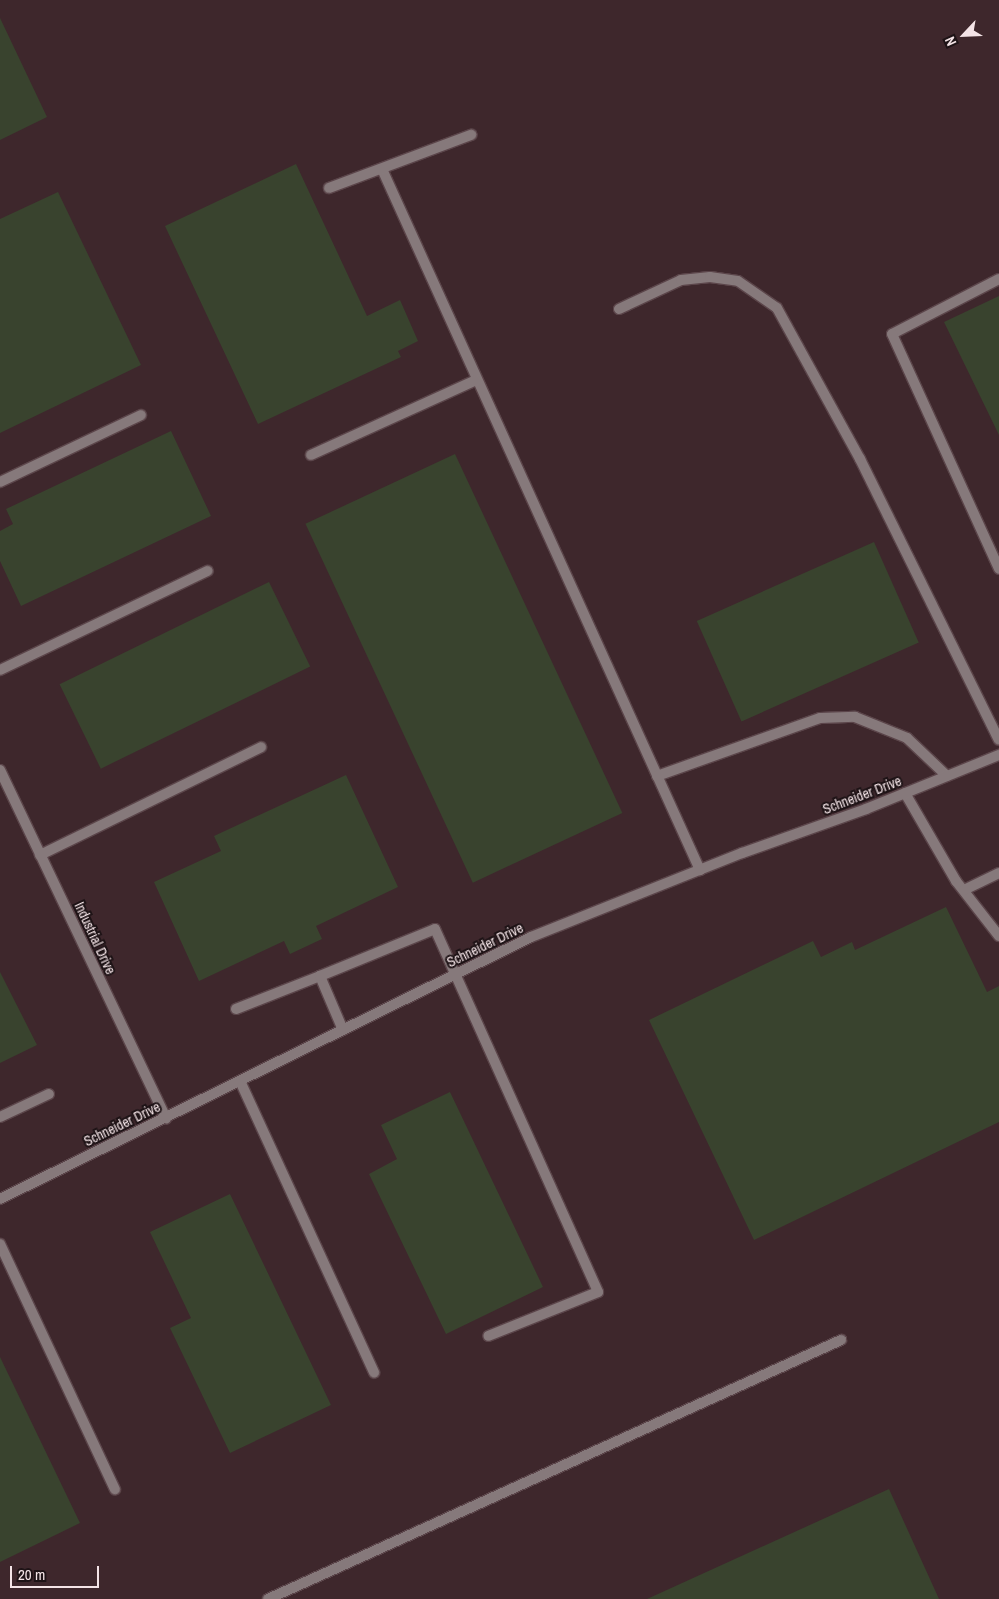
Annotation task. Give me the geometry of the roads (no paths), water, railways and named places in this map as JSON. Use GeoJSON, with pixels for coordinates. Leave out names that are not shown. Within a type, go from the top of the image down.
{"type":"FeatureCollection","features":[{"type":"Feature","properties":{"kind":"lane"},"geometry":{"type":"LineString","coordinates":[[329,188],[472,135]]}},
{"type":"Feature","properties":{"kind":"lane"},"geometry":{"type":"LineString","coordinates":[[382,169],[476,380],[700,870]]}},
{"type":"Feature","properties":{"kind":"lane"},"geometry":{"type":"LineString","coordinates":[[619,309],[681,280],[710,277],[738,281],[777,308],[860,459],[999,740]]}},
{"type":"Feature","properties":{"kind":"lane"},"geometry":{"type":"LineString","coordinates":[[999,279],[892,334],[999,569]]}},
{"type":"Feature","properties":{"kind":"lane"},"geometry":{"type":"LineString","coordinates":[[311,455],[476,380]]}},
{"type":"Feature","properties":{"kind":"lane"},"geometry":{"type":"LineString","coordinates":[[0,482],[141,415]]}},
{"type":"Feature","properties":{"kind":"lane"},"geometry":{"type":"LineString","coordinates":[[0,670],[208,571]]}},
{"type":"Feature","properties":{"kind":"lane"},"geometry":{"type":"LineString","coordinates":[[657,776],[820,718],[855,717],[907,738],[947,776]]}},
{"type":"Feature","properties":{"kind":"lane"},"geometry":{"type":"LineString","coordinates":[[40,855],[261,747]]}},
{"type":"Feature","properties":{"kind":"lane","name":"Schneider Drive"},"geometry":{"type":"LineString","coordinates":[[0,1199],[531,937],[700,870],[906,793],[999,754]]}},
{"type":"Feature","properties":{"kind":"lane","name":"Industrial Drive"},"geometry":{"type":"LineString","coordinates":[[0,770],[166,1118]]}},
{"type":"Feature","properties":{"kind":"lane"},"geometry":{"type":"LineString","coordinates":[[906,793],[964,890],[999,936]]}},
{"type":"Feature","properties":{"kind":"lane"},"geometry":{"type":"LineString","coordinates":[[964,890],[999,873]]}},
{"type":"Feature","properties":{"kind":"lane"},"geometry":{"type":"LineString","coordinates":[[236,1009],[436,928],[454,975],[598,1292],[488,1336]]}},
{"type":"Feature","properties":{"kind":"lane"},"geometry":{"type":"LineString","coordinates":[[320,976],[343,1030]]}},
{"type":"Feature","properties":{"kind":"lane"},"geometry":{"type":"LineString","coordinates":[[240,1081],[374,1373]]}},
{"type":"Feature","properties":{"kind":"lane"},"geometry":{"type":"LineString","coordinates":[[0,1117],[49,1094]]}},
{"type":"Feature","properties":{"kind":"lane"},"geometry":{"type":"LineString","coordinates":[[0,1244],[116,1489]]}},
{"type":"Feature","properties":{"kind":"lane"},"geometry":{"type":"LineString","coordinates":[[268,1599],[841,1340]]}}]}
